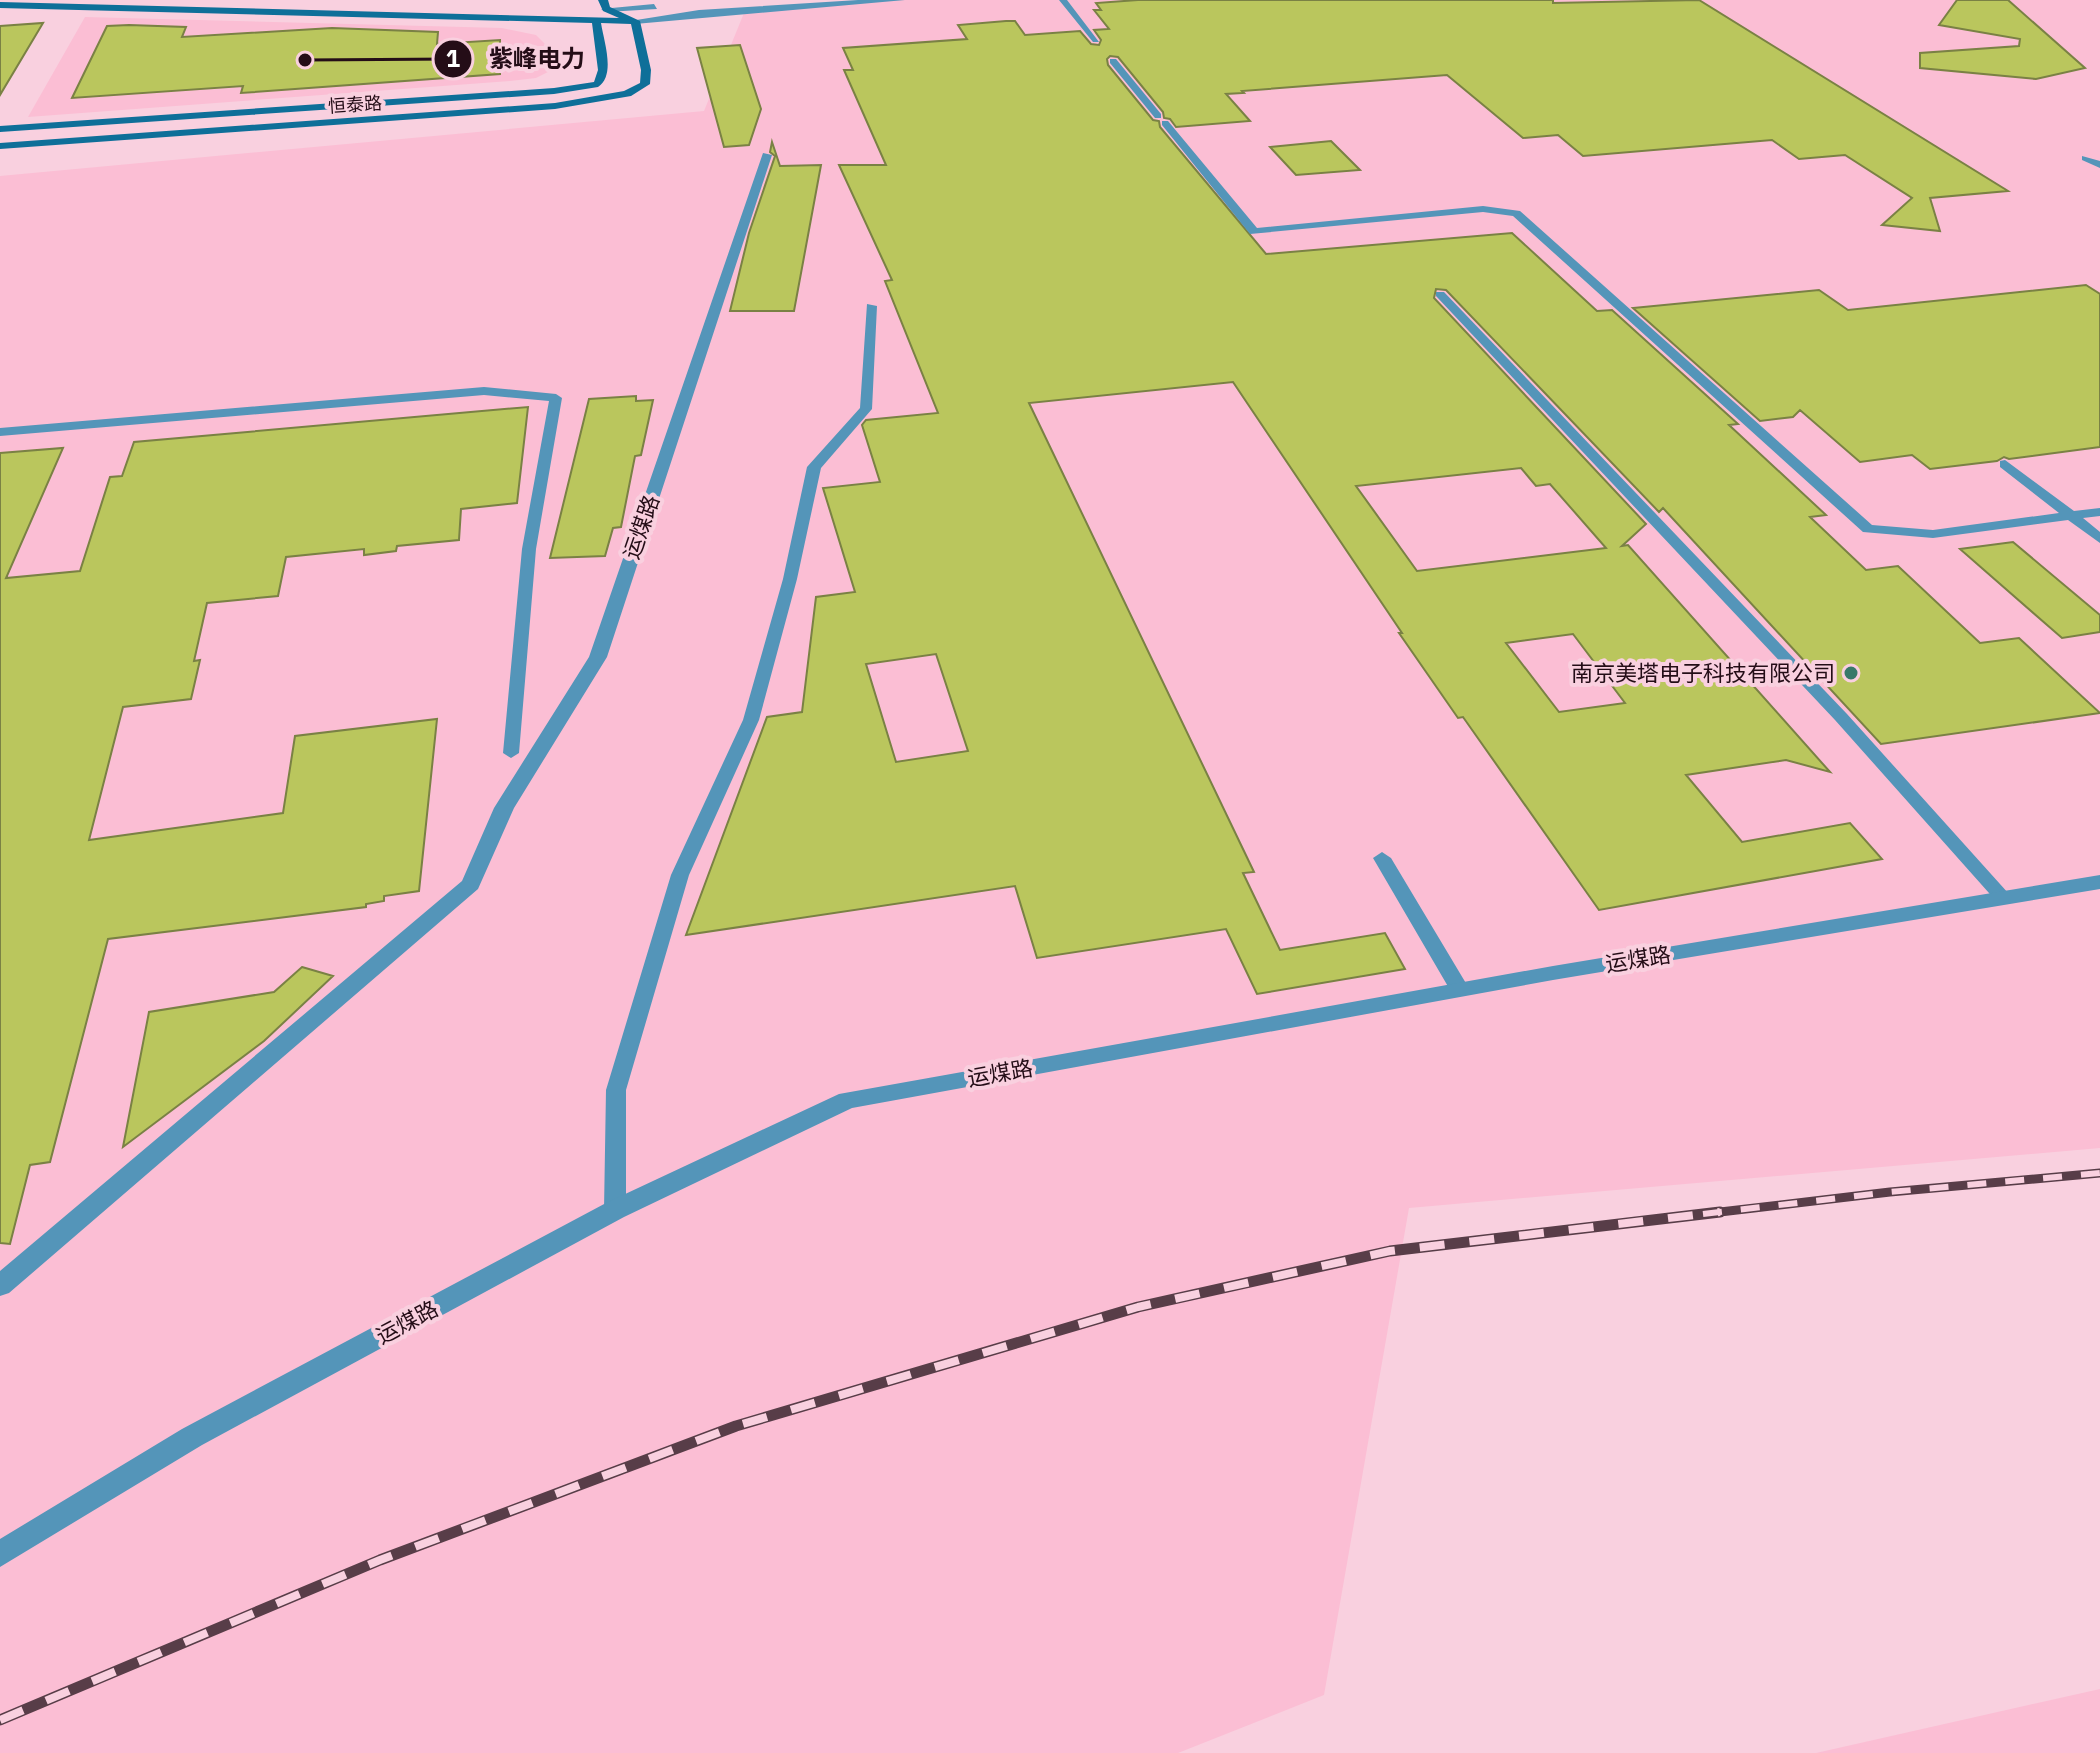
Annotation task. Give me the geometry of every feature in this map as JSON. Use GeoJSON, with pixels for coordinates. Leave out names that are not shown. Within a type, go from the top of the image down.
{"type":"FeatureCollection","features":[{"type":"Feature","properties":{"kind":"street"},"geometry":{"type":"LineString","coordinates":[[193,0],[604,4],[793,0]]}},
{"type":"Feature","properties":{"kind":"street"},"geometry":{"type":"LineString","coordinates":[[0,5],[635,21],[699,13],[900,0]]}},
{"type":"Feature","properties":{"kind":"street"},"geometry":{"type":"LineString","coordinates":[[604,4],[635,21]]}},
{"type":"Feature","properties":{"kind":"street","name":"恒泰路"},"geometry":{"type":"LineString","coordinates":[[0,129],[554,91],[598,84],[603,70],[596,19]]}},
{"type":"Feature","properties":{"kind":"street","name":"恒泰路"},"geometry":{"type":"LineString","coordinates":[[0,146],[555,106],[627,94],[645,84],[646,70],[635,21]]}},
{"type":"Feature","properties":{"kind":"street","name":"运煤路"},"geometry":{"type":"LineString","coordinates":[[0,1286],[471,884],[504,808],[598,657],[767,155]]}},
{"type":"Feature","properties":{"kind":"street","name":"运煤路"},"geometry":{"type":"LineString","coordinates":[[0,1554],[192,1437],[615,1210],[847,1100],[1460,990],[2100,882]]}},
{"type":"Feature","properties":{"kind":"lane"},"geometry":{"type":"LineString","coordinates":[[1063,0],[1096,40]]}},
{"type":"Feature","properties":{"kind":"lane"},"geometry":{"type":"LineString","coordinates":[[1113,61],[1254,232],[1483,209],[1516,213],[1868,529],[1933,534],[2100,512]]}},
{"type":"Feature","properties":{"kind":"lane"},"geometry":{"type":"LineString","coordinates":[[2086,158],[2100,165]]}},
{"type":"Feature","properties":{"kind":"lane"},"geometry":{"type":"LineString","coordinates":[[1440,294],[1841,717],[2003,898]]}},
{"type":"Feature","properties":{"kind":"lane"},"geometry":{"type":"LineString","coordinates":[[615,1210],[616,1090],[680,875],[751,720],[790,579],[814,467],[866,409],[871,306]]}},
{"type":"Feature","properties":{"kind":"lane"},"geometry":{"type":"LineString","coordinates":[[0,432],[484,391],[556,398],[529,549],[511,753]]}},
{"type":"Feature","properties":{"kind":"lane"},"geometry":{"type":"LineString","coordinates":[[2005,464],[2100,539]]}},
{"type":"Feature","properties":{"kind":"lane"},"geometry":{"type":"LineString","coordinates":[[1382,858],[1460,990]]}},
{"type":"Feature","properties":{"kind":"shaded area"},"geometry":{"type":"Polygon","coordinates":[[[894,0],[2100,0],[2100,1148],[1409,1208],[1324,1695],[1178,1753],[0,1753],[0,176],[704,111],[744,13],[894,0]]]}},
{"type":"Feature","properties":{"kind":"shaded area"},"geometry":{"type":"Polygon","coordinates":[[[85,17],[502,28],[536,35],[550,49],[550,71],[536,78],[510,81],[28,117],[85,17]]]}},
{"type":"Feature","properties":{"kind":"shaded area"},"geometry":{"type":"Polygon","coordinates":[[[2100,1689],[2100,1753],[1816,1753],[2100,1689]]]}},
{"type":"Feature","properties":{"kind":"building"},"geometry":{"type":"Polygon","coordinates":[[[1138,0],[1553,0],[1553,3],[1699,0],[2008,191],[1930,198],[1940,231],[1882,225],[1912,198],[1845,155],[1799,159],[1772,140],[1583,156],[1558,135],[1523,138],[1447,75],[1226,94],[1250,121],[1176,127],[1170,119],[1164,118],[1163,112],[1118,57],[1110,56],[1107,59],[1108,65],[1153,120],[1159,121],[1160,127],[1266,254],[1512,233],[1597,311],[1612,310],[1738,424],[1729,425],[1826,515],[1810,517],[1866,570],[1898,566],[1980,643],[2019,638],[2100,713],[1881,744],[1663,508],[1659,512],[1446,290],[1436,289],[1434,298],[1646,524],[1622,546],[1628,545],[1830,772],[1786,760],[1686,775],[1742,842],[1850,823],[1882,859],[1599,910],[1463,717],[1458,718],[1399,633],[1402,633],[1233,382],[1029,403],[1254,872],[1243,873],[1280,950],[1385,933],[1405,969],[1257,994],[1226,929],[1037,958],[1015,886],[686,935],[767,717],[802,712],[816,597],[855,592],[823,488],[880,482],[862,425],[866,420],[938,413],[885,281],[892,280],[839,165],[886,165],[844,70],[853,70],[843,48],[967,39],[958,25],[1006,21],[1015,21],[1025,35],[1080,31],[1091,44],[1099,45],[1101,40],[1094,30],[1109,29],[1094,10],[1101,10],[1096,3],[1138,0]],[[1521,468],[1356,486],[1417,571],[1606,548],[1550,484],[1536,486],[1521,468]],[[1573,634],[1506,643],[1559,712],[1625,703],[1573,634]],[[936,654],[866,664],[896,762],[968,751],[936,654]]]}},
{"type":"Feature","properties":{"kind":"building"},"geometry":{"type":"Polygon","coordinates":[[[1957,0],[2008,0],[2085,68],[2036,79],[1920,68],[1920,53],[2019,46],[2020,39],[1939,25],[1957,0]]]}},
{"type":"Feature","properties":{"kind":"building"},"geometry":{"type":"Polygon","coordinates":[[[43,23],[0,95],[0,26],[43,23]]]}},
{"type":"Feature","properties":{"kind":"building"},"geometry":{"type":"Polygon","coordinates":[[[107,26],[186,27],[182,37],[332,28],[438,32],[437,44],[500,40],[500,74],[241,93],[243,86],[72,98],[107,26]]]}},
{"type":"Feature","properties":{"kind":"building"},"geometry":{"type":"Polygon","coordinates":[[[740,45],[761,109],[749,145],[724,147],[697,48],[740,45]]]}},
{"type":"Feature","properties":{"kind":"building"},"geometry":{"type":"Polygon","coordinates":[[[1331,141],[1360,170],[1296,175],[1270,147],[1331,141]]]}},
{"type":"Feature","properties":{"kind":"building"},"geometry":{"type":"Polygon","coordinates":[[[772,142],[780,166],[821,165],[794,311],[730,311],[749,233],[775,156],[770,152],[772,142]]]}},
{"type":"Feature","properties":{"kind":"building"},"geometry":{"type":"Polygon","coordinates":[[[2086,285],[2100,294],[2100,447],[2009,459],[2004,457],[1997,461],[1930,469],[1912,455],[1860,462],[1800,410],[1793,417],[1760,421],[1633,308],[1819,290],[1848,310],[2086,285]]]}},
{"type":"Feature","properties":{"kind":"building"},"geometry":{"type":"Polygon","coordinates":[[[636,396],[636,401],[653,400],[641,455],[635,456],[621,527],[613,528],[605,556],[550,558],[589,399],[636,396]]]}},
{"type":"Feature","properties":{"kind":"building"},"geometry":{"type":"Polygon","coordinates":[[[528,407],[517,503],[461,509],[459,540],[397,546],[396,551],[364,555],[364,549],[286,557],[278,596],[207,603],[194,661],[200,660],[191,699],[123,707],[89,840],[283,813],[295,736],[437,719],[419,891],[384,896],[384,901],[366,904],[366,907],[108,939],[50,1162],[30,1165],[10,1244],[0,1243],[0,453],[63,448],[6,578],[80,571],[110,477],[122,476],[134,442],[528,407]]]}},
{"type":"Feature","properties":{"kind":"building"},"geometry":{"type":"Polygon","coordinates":[[[2013,542],[2100,615],[2100,632],[2062,638],[1960,549],[2013,542]]]}},
{"type":"Feature","properties":{"kind":"building"},"geometry":{"type":"Polygon","coordinates":[[[302,967],[333,976],[264,1041],[123,1147],[149,1012],[274,992],[302,967]]]}},
{"type":"Feature","properties":{"kind":"railway"},"geometry":{"type":"LineString","coordinates":[[1720,1212],[1890,1192],[2100,1173]]}},
{"type":"Feature","properties":{"kind":"railway"},"geometry":{"type":"LineString","coordinates":[[0,1720],[380,1560],[736,1426],[1138,1307],[1390,1251],[1720,1212]]}},
{"type":"Feature","properties":{"kind":"railway"},"geometry":{"type":"LineString","coordinates":[[1703,1214],[1720,1212]]}},
{"type":"Feature","properties":{"kind":"place","name":"紫峰电力"},"geometry":{"type":"Point","coordinates":[305,60]}},
{"type":"Feature","properties":{"kind":"place","name":"南京美塔电子科技有限公司"},"geometry":{"type":"Point","coordinates":[1851,673]}}]}
